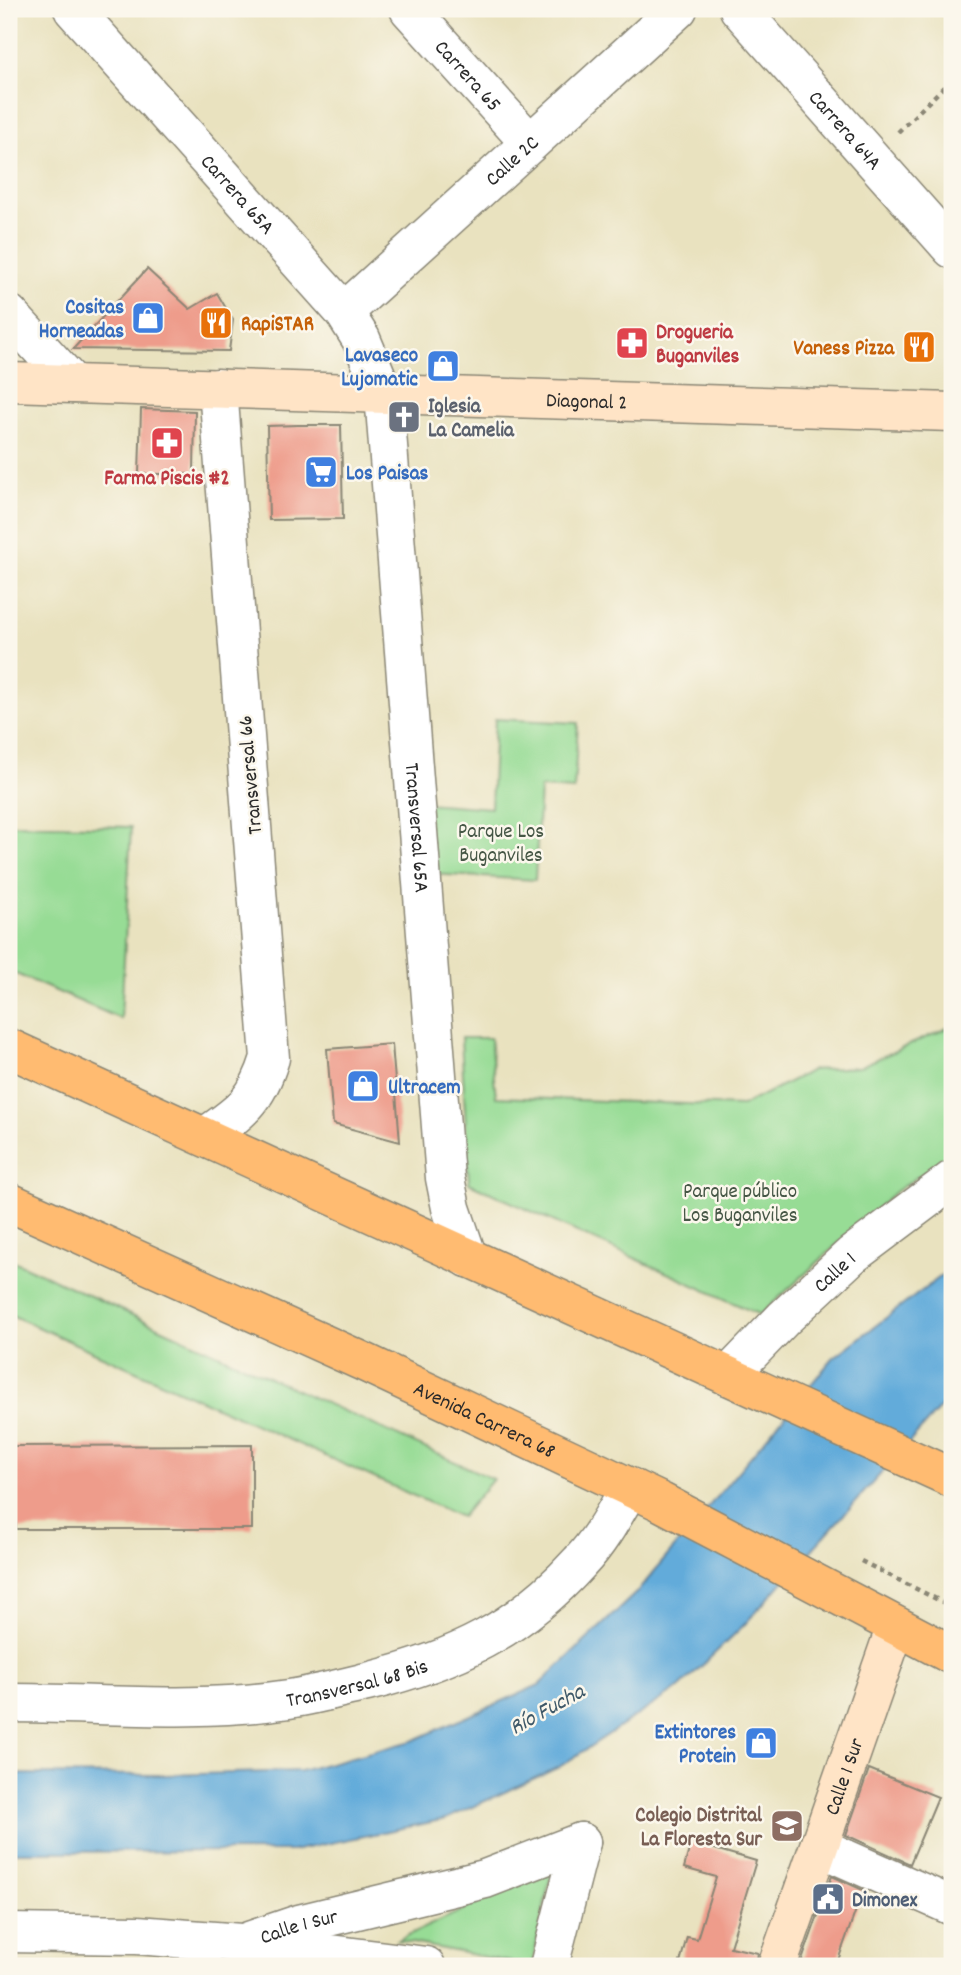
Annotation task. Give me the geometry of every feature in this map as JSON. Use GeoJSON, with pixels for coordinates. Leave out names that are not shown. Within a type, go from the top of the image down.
{"type":"FeatureCollection","features":[{"type":"Feature","properties":{"kind":"main road"},"geometry":{"type":"LineString","coordinates":[[9,1048],[952,1478]]}},
{"type":"Feature","properties":{"kind":"main road","name":"Avenida Carrera 68"},"geometry":{"type":"LineString","coordinates":[[9,1202],[364,1362],[645,1494],[952,1655]]}},
{"type":"Feature","properties":{"kind":"street","name":"Carrera 65A"},"geometry":{"type":"LineString","coordinates":[[74,9],[344,312],[361,339],[384,394]]}},
{"type":"Feature","properties":{"kind":"street","name":"Carrera 65"},"geometry":{"type":"LineString","coordinates":[[409,9],[530,143]]}},
{"type":"Feature","properties":{"kind":"street","name":"Calle 2C"},"geometry":{"type":"LineString","coordinates":[[344,312],[678,9]]}},
{"type":"Feature","properties":{"kind":"street","name":"Carrera 64A"},"geometry":{"type":"LineString","coordinates":[[739,9],[952,249]]}},
{"type":"Feature","properties":{"kind":"street"},"geometry":{"type":"LineString","coordinates":[[9,313],[74,384]]}},
{"type":"Feature","properties":{"kind":"street","name":"Diagonal 2"},"geometry":{"type":"LineString","coordinates":[[9,382],[952,412]]}},
{"type":"Feature","properties":{"kind":"street","name":"Transversal 66"},"geometry":{"type":"LineString","coordinates":[[206,1136],[241,1111],[254,1097],[270,1058],[218,388]]}},
{"type":"Feature","properties":{"kind":"street","name":"Transversal 65A"},"geometry":{"type":"LineString","coordinates":[[384,394],[445,1178],[451,1208],[468,1258]]}},
{"type":"Feature","properties":{"kind":"street","name":"Calle 1"},"geometry":{"type":"LineString","coordinates":[[728,1376],[784,1318],[852,1255],[952,1180]]}},
{"type":"Feature","properties":{"kind":"street","name":"Transversal 68 Bis"},"geometry":{"type":"LineString","coordinates":[[9,1703],[194,1705],[289,1699],[397,1674],[444,1660],[483,1641],[544,1599],[582,1561],[609,1524],[645,1494]]}},
{"type":"Feature","properties":{"kind":"street","name":"Calle 1 Sur"},"geometry":{"type":"LineString","coordinates":[[777,1966],[896,1626]]}},
{"type":"Feature","properties":{"kind":"street","name":"Calle 1 Sur"},"geometry":{"type":"LineString","coordinates":[[9,1933],[136,1951],[241,1944],[299,1924],[485,1879],[581,1842],[549,1966]]}},
{"type":"Feature","properties":{"kind":"street"},"geometry":{"type":"LineString","coordinates":[[819,1847],[952,1906]]}},
{"type":"Feature","properties":{"kind":"street"},"geometry":{"type":"LineString","coordinates":[[241,1944],[426,1966]]}},
{"type":"Feature","properties":{"kind":"path"},"geometry":{"type":"LineString","coordinates":[[872,157],[952,79]]}},
{"type":"Feature","properties":{"kind":"path"},"geometry":{"type":"LineString","coordinates":[[870,1566],[952,1607]]}},
{"type":"Feature","properties":{"kind":"green space","name":"Parque Los Buganviles"},"geometry":{"type":"Polygon","coordinates":[[[495,719],[578,723],[574,790],[540,788],[535,880],[414,873],[412,802],[491,808],[495,719]]]}},
{"type":"Feature","properties":{"kind":"green space"},"geometry":{"type":"Polygon","coordinates":[[[9,824],[131,827],[121,1019],[9,971],[9,824]]]}},
{"type":"Feature","properties":{"kind":"green space","name":"Parque público Los Buganviles"},"geometry":{"type":"Polygon","coordinates":[[[952,1026],[952,1154],[896,1191],[760,1315],[469,1183],[461,1038],[490,1038],[496,1097],[742,1106],[812,1070],[859,1067],[952,1026]]]}},
{"type":"Feature","properties":{"kind":"green space"},"geometry":{"type":"Polygon","coordinates":[[[9,1259],[493,1479],[461,1517],[9,1314],[9,1259]]]}},
{"type":"Feature","properties":{"kind":"green space"},"geometry":{"type":"Polygon","coordinates":[[[552,1869],[532,1966],[397,1940],[552,1869]]]}},
{"type":"Feature","properties":{"kind":"water","name":"Río Fucha"},"geometry":{"type":"Polygon","coordinates":[[[952,1268],[952,1395],[744,1625],[680,1687],[559,1767],[446,1819],[292,1851],[9,1852],[9,1774],[164,1775],[300,1771],[412,1741],[539,1685],[638,1591],[833,1358],[952,1268]]]}},
{"type":"Feature","properties":{"kind":"building","name":"Cositas Horneadas"},"geometry":{"type":"Polygon","coordinates":[[[147,269],[190,309],[217,293],[233,320],[229,351],[73,349],[147,269]]]}},
{"type":"Feature","properties":{"kind":"building","name":"Farma Piscis #2"},"geometry":{"type":"Polygon","coordinates":[[[141,409],[195,411],[194,474],[139,474],[141,409]]]}},
{"type":"Feature","properties":{"kind":"building"},"geometry":{"type":"Polygon","coordinates":[[[341,425],[343,519],[269,520],[267,426],[341,425]]]}},
{"type":"Feature","properties":{"kind":"building","name":"Ultracem"},"geometry":{"type":"Polygon","coordinates":[[[392,1044],[400,1142],[333,1124],[327,1049],[392,1044]]]}},
{"type":"Feature","properties":{"kind":"building"},"geometry":{"type":"Polygon","coordinates":[[[252,1445],[252,1529],[16,1529],[16,1516],[9,1516],[10,1446],[252,1445]]]}},
{"type":"Feature","properties":{"kind":"building"},"geometry":{"type":"Polygon","coordinates":[[[869,1769],[938,1797],[910,1864],[846,1835],[869,1769]]]}},
{"type":"Feature","properties":{"kind":"building"},"geometry":{"type":"Polygon","coordinates":[[[691,1842],[756,1861],[730,1947],[758,1953],[756,1966],[679,1966],[687,1937],[697,1939],[716,1877],[684,1868],[691,1842]]]}},
{"type":"Feature","properties":{"kind":"building"},"geometry":{"type":"Polygon","coordinates":[[[832,1876],[863,1890],[836,1966],[800,1966],[832,1876]]]}},
{"type":"Feature","properties":{"kind":"place","name":"Cositas Horneadas"},"geometry":{"type":"Point","coordinates":[148,318]}},
{"type":"Feature","properties":{"kind":"place","name":"RapiSTAR"},"geometry":{"type":"Point","coordinates":[216,323]}},
{"type":"Feature","properties":{"kind":"place","name":"Drogueria Buganviles"},"geometry":{"type":"Point","coordinates":[632,343]}},
{"type":"Feature","properties":{"kind":"place","name":"Vaness Pizza"},"geometry":{"type":"Point","coordinates":[919,347]}},
{"type":"Feature","properties":{"kind":"place","name":"Lavaseco Lujomatic"},"geometry":{"type":"Point","coordinates":[443,366]}},
{"type":"Feature","properties":{"kind":"place","name":"Iglesia La Camelia"},"geometry":{"type":"Point","coordinates":[404,417]}},
{"type":"Feature","properties":{"kind":"place","name":"Farma Piscis #2"},"geometry":{"type":"Point","coordinates":[167,443]}},
{"type":"Feature","properties":{"kind":"place","name":"Los Paisas"},"geometry":{"type":"Point","coordinates":[321,472]}},
{"type":"Feature","properties":{"kind":"place","name":"Ultracem"},"geometry":{"type":"Point","coordinates":[363,1086]}},
{"type":"Feature","properties":{"kind":"place","name":"Extintores Protein"},"geometry":{"type":"Point","coordinates":[761,1743]}},
{"type":"Feature","properties":{"kind":"place","name":"Colegio Distrital La Floresta Sur"},"geometry":{"type":"Point","coordinates":[787,1826]}},
{"type":"Feature","properties":{"kind":"place","name":"Dimonex"},"geometry":{"type":"Point","coordinates":[828,1899]}}]}
